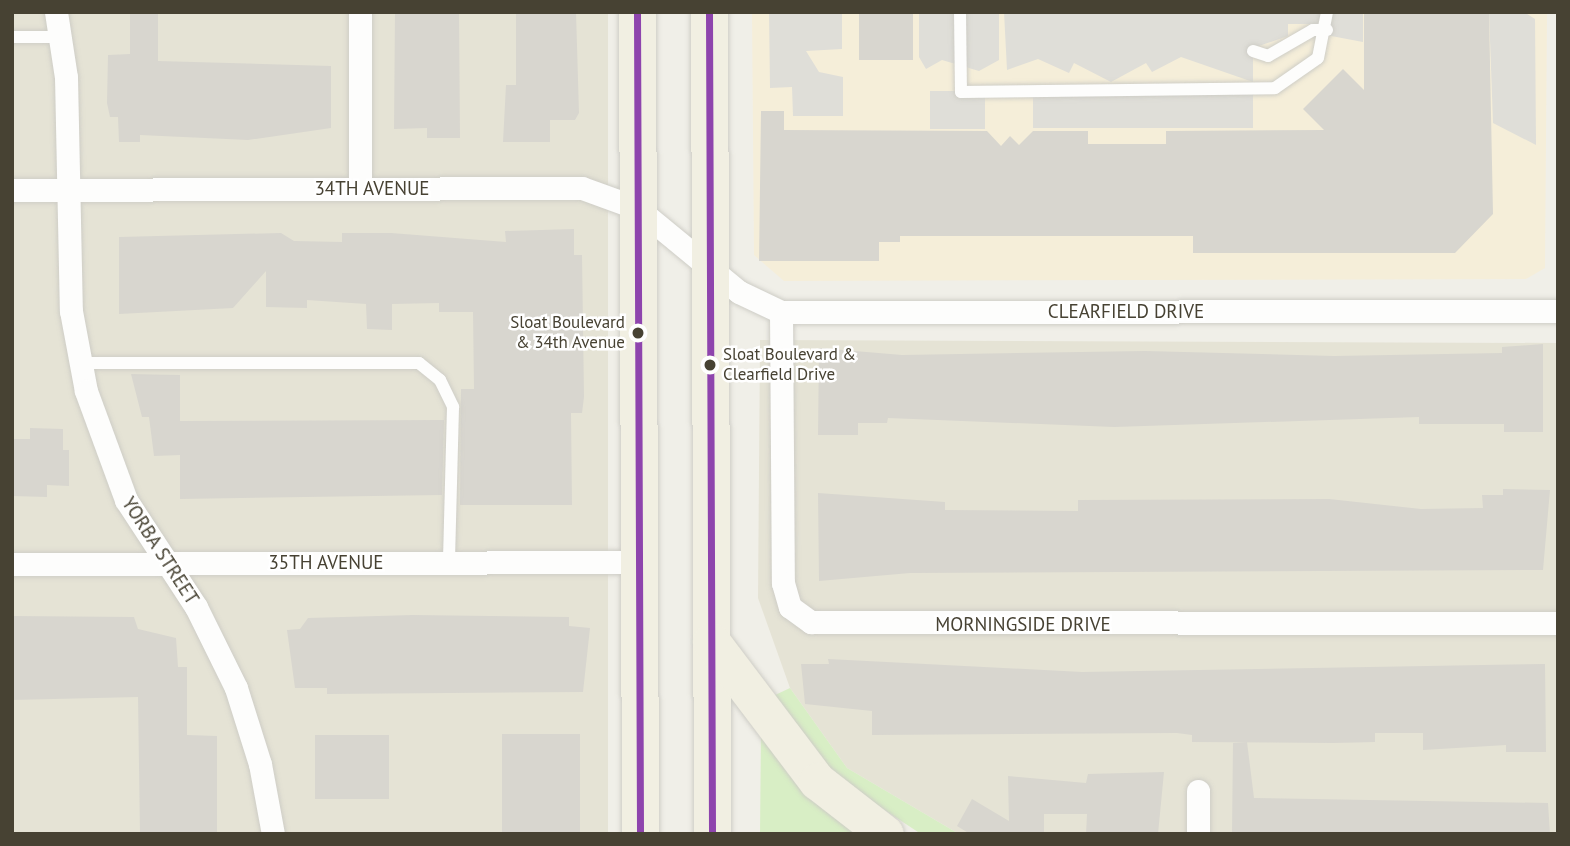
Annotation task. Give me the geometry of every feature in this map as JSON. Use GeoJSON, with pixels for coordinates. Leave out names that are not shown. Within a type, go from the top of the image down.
{"type":"FeatureCollection","features":[{"type":"Feature","properties":{"kind":"main road"},"geometry":{"type":"LineString","coordinates":[[637,12],[640,834]]}},
{"type":"Feature","properties":{"kind":"main road"},"geometry":{"type":"LineString","coordinates":[[709,12],[712,834]]}},
{"type":"Feature","properties":{"kind":"main road"},"geometry":{"type":"LineString","coordinates":[[711,641],[817,781],[885,834]]}},
{"type":"Feature","properties":{"kind":"street","name":"YORBA STREET"},"geometry":{"type":"LineString","coordinates":[[56,12],[61,37],[69,282],[79,363],[114,474],[236,688],[260,764],[273,834]]}},
{"type":"Feature","properties":{"kind":"street"},"geometry":{"type":"LineString","coordinates":[[360,12],[360,189]]}},
{"type":"Feature","properties":{"kind":"street","name":"34TH AVENUE"},"geometry":{"type":"LineString","coordinates":[[12,190],[572,187],[637,208],[709,264]]}},
{"type":"Feature","properties":{"kind":"street","name":"CLEARFIELD DRIVE"},"geometry":{"type":"LineString","coordinates":[[709,264],[739,292],[781,312],[1558,311]]}},
{"type":"Feature","properties":{"kind":"street","name":"MORNINGSIDE DRIVE"},"geometry":{"type":"LineString","coordinates":[[781,312],[783,583],[790,607],[811,622],[1558,623]]}},
{"type":"Feature","properties":{"kind":"street","name":"35TH AVENUE"},"geometry":{"type":"LineString","coordinates":[[12,564],[640,562]]}},
{"type":"Feature","properties":{"kind":"street"},"geometry":{"type":"LineString","coordinates":[[1198,834],[1199,791]]}},
{"type":"Feature","properties":{"kind":"lane"},"geometry":{"type":"LineString","coordinates":[[960,12],[961,92],[1275,88],[1312,66],[1327,30],[1327,12]]}},
{"type":"Feature","properties":{"kind":"lane"},"geometry":{"type":"LineString","coordinates":[[1253,51],[1268,56],[1313,30],[1327,30]]}},
{"type":"Feature","properties":{"kind":"lane"},"geometry":{"type":"LineString","coordinates":[[12,37],[61,37]]}},
{"type":"Feature","properties":{"kind":"lane"},"geometry":{"type":"LineString","coordinates":[[79,363],[419,363],[440,380],[453,407],[449,563]]}},
{"type":"Feature","properties":{"kind":"shaded area"},"geometry":{"type":"Polygon","coordinates":[[[12,12],[608,12],[608,834],[12,834],[12,12]]]}},
{"type":"Feature","properties":{"kind":"shaded area"},"geometry":{"type":"Polygon","coordinates":[[[752,12],[1547,12],[1545,268],[1526,279],[784,281],[754,255],[752,12]]]}},
{"type":"Feature","properties":{"kind":"shaded area"},"geometry":{"type":"Polygon","coordinates":[[[769,12],[842,12],[842,49],[806,51],[819,72],[843,77],[843,116],[793,116],[792,87],[770,88],[769,12]]]}},
{"type":"Feature","properties":{"kind":"shaded area"},"geometry":{"type":"Polygon","coordinates":[[[919,12],[999,12],[999,60],[979,71],[942,60],[926,69],[919,57],[919,12]]]}},
{"type":"Feature","properties":{"kind":"shaded area"},"geometry":{"type":"Polygon","coordinates":[[[1004,12],[1363,12],[1363,42],[1310,32],[1311,24],[1288,24],[1288,36],[1253,48],[1253,82],[1181,57],[1152,72],[1146,63],[1111,82],[1074,63],[1069,73],[1038,59],[1007,70],[1004,12]]]}},
{"type":"Feature","properties":{"kind":"shaded area"},"geometry":{"type":"Polygon","coordinates":[[[1489,12],[1524,12],[1535,19],[1536,145],[1493,123],[1489,12]]]}},
{"type":"Feature","properties":{"kind":"shaded area"},"geometry":{"type":"Polygon","coordinates":[[[1033,90],[1253,90],[1253,128],[1033,128],[1033,90]]]}},
{"type":"Feature","properties":{"kind":"shaded area"},"geometry":{"type":"Polygon","coordinates":[[[930,91],[985,91],[985,129],[930,129],[930,91]]]}},
{"type":"Feature","properties":{"kind":"shaded area"},"geometry":{"type":"Polygon","coordinates":[[[760,340],[1558,343],[1558,834],[959,834],[847,768],[790,688],[758,598],[760,340]]]}},
{"type":"Feature","properties":{"kind":"green space"},"geometry":{"type":"Polygon","coordinates":[[[790,688],[847,768],[959,834],[921,834],[830,774],[773,696],[790,688]]]}},
{"type":"Feature","properties":{"kind":"green space"},"geometry":{"type":"Polygon","coordinates":[[[761,731],[860,834],[760,834],[761,731]]]}},
{"type":"Feature","properties":{"kind":"building"},"geometry":{"type":"Polygon","coordinates":[[[130,12],[158,12],[158,61],[331,66],[331,128],[248,140],[140,135],[140,142],[119,142],[118,117],[110,117],[107,103],[108,55],[130,54],[130,12]]]}},
{"type":"Feature","properties":{"kind":"building"},"geometry":{"type":"Polygon","coordinates":[[[395,12],[459,12],[460,138],[427,138],[427,128],[394,129],[395,12]]]}},
{"type":"Feature","properties":{"kind":"building"},"geometry":{"type":"Polygon","coordinates":[[[516,12],[576,12],[579,113],[575,120],[550,120],[550,142],[503,142],[506,85],[516,85],[516,12]]]}},
{"type":"Feature","properties":{"kind":"building"},"geometry":{"type":"Polygon","coordinates":[[[859,12],[913,12],[913,60],[859,60],[859,12]]]}},
{"type":"Feature","properties":{"kind":"building"},"geometry":{"type":"Polygon","coordinates":[[[1364,12],[1489,12],[1493,214],[1455,253],[1193,253],[1193,236],[900,236],[900,242],[879,242],[879,261],[759,261],[761,111],[784,111],[784,130],[987,131],[1001,146],[1010,136],[1019,145],[1033,131],[1088,131],[1088,144],[1166,144],[1166,131],[1324,130],[1303,109],[1343,69],[1364,90],[1364,12]]]}},
{"type":"Feature","properties":{"kind":"building"},"geometry":{"type":"Polygon","coordinates":[[[574,229],[574,255],[582,255],[584,397],[582,413],[571,413],[572,505],[460,505],[461,389],[474,389],[473,312],[439,312],[439,303],[392,304],[392,330],[367,329],[366,304],[307,300],[307,308],[266,307],[266,271],[233,308],[119,314],[119,237],[281,233],[294,241],[342,242],[342,233],[391,233],[506,242],[505,231],[574,229]]]}},
{"type":"Feature","properties":{"kind":"building"},"geometry":{"type":"Polygon","coordinates":[[[1543,344],[1543,432],[1504,432],[1504,424],[1419,424],[1419,417],[1114,427],[888,418],[887,423],[858,423],[858,435],[818,435],[819,348],[902,355],[1145,351],[1334,356],[1502,353],[1502,347],[1543,344]]]}},
{"type":"Feature","properties":{"kind":"building"},"geometry":{"type":"Polygon","coordinates":[[[131,374],[180,375],[180,421],[444,420],[442,495],[180,499],[180,455],[154,456],[149,417],[142,417],[131,374]]]}},
{"type":"Feature","properties":{"kind":"building"},"geometry":{"type":"Polygon","coordinates":[[[30,428],[63,429],[63,450],[69,450],[69,486],[47,485],[47,497],[12,496],[12,439],[30,439],[30,428]]]}},
{"type":"Feature","properties":{"kind":"building"},"geometry":{"type":"Polygon","coordinates":[[[1503,489],[1550,490],[1543,570],[910,573],[819,581],[818,493],[945,502],[945,510],[1078,511],[1078,500],[1329,499],[1421,509],[1483,508],[1482,495],[1503,495],[1503,489]]]}},
{"type":"Feature","properties":{"kind":"building"},"geometry":{"type":"Polygon","coordinates":[[[413,615],[569,617],[569,626],[590,628],[583,692],[327,694],[327,688],[295,688],[287,630],[300,629],[308,618],[413,615]]]}},
{"type":"Feature","properties":{"kind":"building"},"geometry":{"type":"Polygon","coordinates":[[[12,616],[134,617],[138,629],[176,638],[178,667],[187,667],[187,735],[217,736],[217,834],[140,834],[138,697],[12,700],[12,616]]]}},
{"type":"Feature","properties":{"kind":"building"},"geometry":{"type":"Polygon","coordinates":[[[828,659],[1082,672],[1545,664],[1546,752],[1506,752],[1506,745],[1423,750],[1423,733],[1375,733],[1375,742],[1334,743],[1192,742],[1192,735],[1177,733],[872,735],[872,711],[805,704],[801,664],[829,664],[828,659]]]}},
{"type":"Feature","properties":{"kind":"building"},"geometry":{"type":"Polygon","coordinates":[[[502,734],[580,734],[580,834],[502,834],[502,734]]]}},
{"type":"Feature","properties":{"kind":"building"},"geometry":{"type":"Polygon","coordinates":[[[315,735],[389,735],[389,799],[315,799],[315,735]]]}},
{"type":"Feature","properties":{"kind":"building"},"geometry":{"type":"Polygon","coordinates":[[[1247,742],[1254,798],[1548,803],[1550,834],[1232,834],[1233,743],[1247,742]]]}},
{"type":"Feature","properties":{"kind":"building"},"geometry":{"type":"Polygon","coordinates":[[[1164,772],[1158,834],[1086,834],[1087,814],[1044,814],[1044,834],[970,834],[957,826],[972,799],[1009,821],[1008,776],[1086,783],[1088,774],[1164,772]]]}},
{"type":"Feature","properties":{"kind":"transit line"},"geometry":{"type":"LineString","coordinates":[[637,12],[640,834]]}},
{"type":"Feature","properties":{"kind":"transit line"},"geometry":{"type":"LineString","coordinates":[[709,12],[712,834]]}},
{"type":"Feature","properties":{"kind":"place","name":"Sloat Boulevard & 34th Avenue"},"geometry":{"type":"Point","coordinates":[638,333]}},
{"type":"Feature","properties":{"kind":"place","name":"Sloat Boulevard & Clearfield Drive"},"geometry":{"type":"Point","coordinates":[710,365]}}]}
